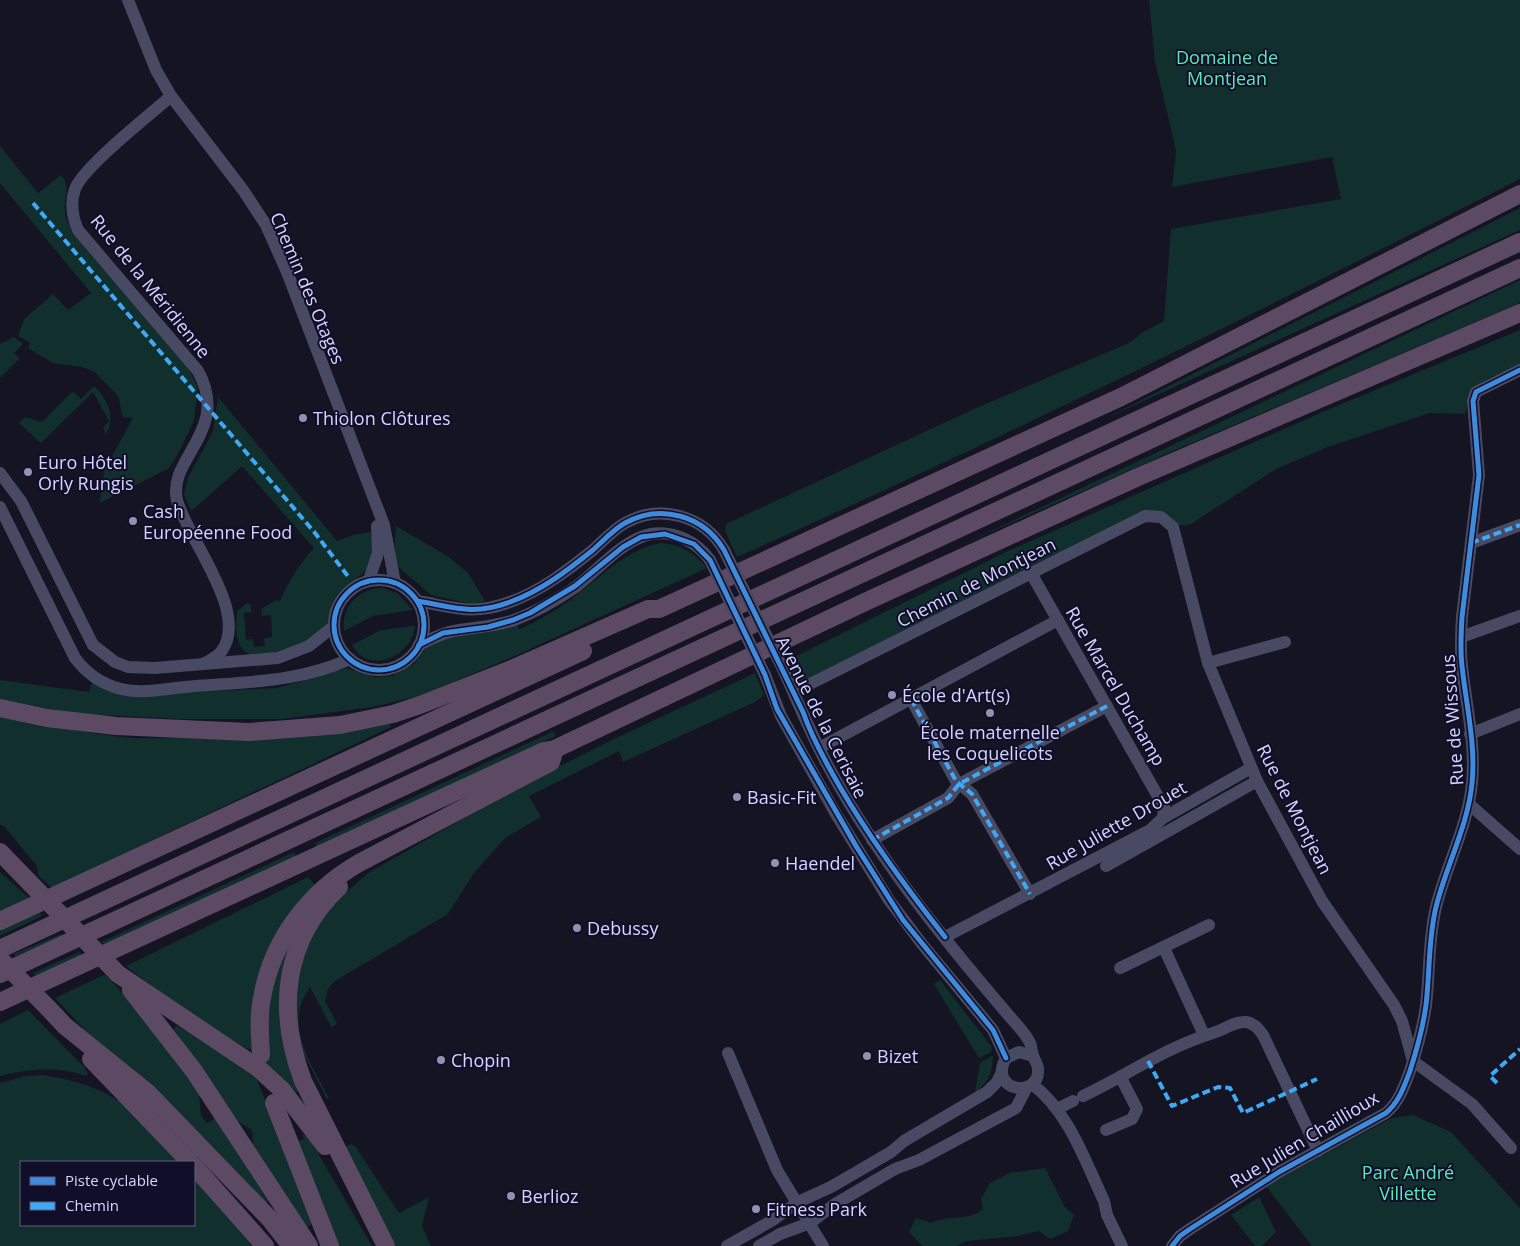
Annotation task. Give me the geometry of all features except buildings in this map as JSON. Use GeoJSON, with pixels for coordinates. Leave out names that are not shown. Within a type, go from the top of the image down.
{"type":"FeatureCollection","features":[{"type":"Feature","properties":{"kind":"highway"},"geometry":{"type":"LineString","coordinates":[[0,708],[47,718],[116,726],[248,732],[340,726],[393,714],[420,705],[523,664],[648,609],[659,609],[1121,397],[1520,194]]}},
{"type":"Feature","properties":{"kind":"highway"},"geometry":{"type":"LineString","coordinates":[[0,949],[1520,242]]}},
{"type":"Feature","properties":{"kind":"highway"},"geometry":{"type":"LineString","coordinates":[[0,974],[1520,268]]}},
{"type":"Feature","properties":{"kind":"highway"},"geometry":{"type":"LineString","coordinates":[[0,1007],[49,982],[544,751],[555,749],[865,602],[1129,481],[1520,313]]}},
{"type":"Feature","properties":{"kind":"highway"},"geometry":{"type":"LineString","coordinates":[[0,921],[652,619],[659,609]]}},
{"type":"Feature","properties":{"kind":"highway"},"geometry":{"type":"LineString","coordinates":[[261,1055],[260,1024],[262,998],[268,972],[289,928],[316,894],[330,882],[385,849],[551,762],[555,749]]}},
{"type":"Feature","properties":{"kind":"highway"},"geometry":{"type":"LineString","coordinates":[[385,849],[379,858],[337,889],[314,918],[294,958],[287,1000],[287,1023],[295,1059],[303,1082],[362,1202],[386,1246]]}},
{"type":"Feature","properties":{"kind":"highway"},"geometry":{"type":"LineString","coordinates":[[0,852],[118,974],[189,1064],[309,1246]]}},
{"type":"Feature","properties":{"kind":"highway"},"geometry":{"type":"LineString","coordinates":[[0,959],[65,1026],[148,1093],[269,1218],[291,1246]]}},
{"type":"Feature","properties":{"kind":"highway"},"geometry":{"type":"LineString","coordinates":[[118,974],[177,1016],[244,1058],[282,1090],[318,1136],[362,1202]]}},
{"type":"Feature","properties":{"kind":"highway"},"geometry":{"type":"LineString","coordinates":[[0,1002],[49,982]]}},
{"type":"Feature","properties":{"kind":"highway"},"geometry":{"type":"LineString","coordinates":[[65,1026],[79,1047],[189,1161]]}},
{"type":"Feature","properties":{"kind":"highway"},"geometry":{"type":"LineString","coordinates":[[274,1104],[330,1246]]}},
{"type":"Feature","properties":{"kind":"highway"},"geometry":{"type":"LineString","coordinates":[[195,1167],[265,1246]]}},
{"type":"Feature","properties":{"kind":"street","name":"Chemin des Otages"},"geometry":{"type":"LineString","coordinates":[[128,0],[156,70],[171,96],[243,190],[266,225],[287,272],[372,499],[384,525],[395,583]]}},
{"type":"Feature","properties":{"kind":"street","name":"Rue de la Méridienne"},"geometry":{"type":"LineString","coordinates":[[171,96],[88,170],[75,188],[72,211],[78,230],[198,371],[204,381],[207,398],[206,419],[180,474],[176,497],[219,588],[226,612],[228,634],[234,651],[242,660]]}},
{"type":"Feature","properties":{"kind":"street","name":"Rue de Wissous"},"geometry":{"type":"LineString","coordinates":[[1413,1061],[1423,1025],[1429,944],[1436,907],[1445,873],[1469,804],[1472,782],[1470,734],[1461,664],[1461,637],[1479,475],[1473,401],[1476,392],[1520,370]]}},
{"type":"Feature","properties":{"kind":"street"},"geometry":{"type":"LineString","coordinates":[[0,473],[21,501],[93,645],[104,655],[128,667],[140,669],[278,658],[293,654],[309,646],[334,626]]}},
{"type":"Feature","properties":{"kind":"street","name":"Chemin des Otages"},"geometry":{"type":"LineString","coordinates":[[369,580],[378,553],[372,499]]}},
{"type":"Feature","properties":{"kind":"street"},"geometry":{"type":"LineString","coordinates":[[0,507],[75,658],[95,679],[108,685],[138,691],[274,680],[310,674],[350,659]]}},
{"type":"Feature","properties":{"kind":"street","name":"Avenue de la Cerisaie"},"geometry":{"type":"LineString","coordinates":[[417,600],[453,610],[471,610],[512,602],[548,583],[580,560],[624,523],[655,513],[683,516],[711,532],[724,550],[794,692],[819,748],[872,840],[942,934],[1030,1042],[1033,1056]]}},
{"type":"Feature","properties":{"kind":"street","name":"Chemin de Montjean"},"geometry":{"type":"LineString","coordinates":[[794,692],[1145,516],[1161,517],[1173,527]]}},
{"type":"Feature","properties":{"kind":"street"},"geometry":{"type":"LineString","coordinates":[[1471,543],[1520,525]]}},
{"type":"Feature","properties":{"kind":"street","name":"Rue de Montjean"},"geometry":{"type":"LineString","coordinates":[[1173,527],[1208,663],[1257,781],[1322,901],[1394,1005],[1402,1021],[1413,1061]]}},
{"type":"Feature","properties":{"kind":"street","name":"Avenue de la Cerisaie"},"geometry":{"type":"LineString","coordinates":[[419,645],[443,633],[488,627],[530,613],[576,586],[623,548],[641,537],[657,533],[674,535],[694,544],[710,560],[765,676],[777,709],[836,814],[900,916],[993,1030],[1006,1058]]}},
{"type":"Feature","properties":{"kind":"street","name":"Rue Marcel Duchamp"},"geometry":{"type":"LineString","coordinates":[[1032,573],[1164,807],[1163,818]]}},
{"type":"Feature","properties":{"kind":"street"},"geometry":{"type":"LineString","coordinates":[[369,580],[383,580],[395,583],[404,588],[417,600],[423,616],[419,645],[404,662],[393,667],[370,669],[350,659],[339,646],[334,626],[339,603],[355,586],[369,580]]}},
{"type":"Feature","properties":{"kind":"street"},"geometry":{"type":"LineString","coordinates":[[1461,637],[1520,616]]}},
{"type":"Feature","properties":{"kind":"street"},"geometry":{"type":"LineString","coordinates":[[819,748],[1058,620]]}},
{"type":"Feature","properties":{"kind":"street"},"geometry":{"type":"LineString","coordinates":[[205,663],[220,653],[228,634]]}},
{"type":"Feature","properties":{"kind":"street"},"geometry":{"type":"LineString","coordinates":[[1208,663],[1285,642]]}},
{"type":"Feature","properties":{"kind":"street"},"geometry":{"type":"LineString","coordinates":[[911,700],[959,784],[972,794],[1030,894]]}},
{"type":"Feature","properties":{"kind":"street"},"geometry":{"type":"LineString","coordinates":[[872,840],[948,798],[959,784],[1107,706]]}},
{"type":"Feature","properties":{"kind":"street"},"geometry":{"type":"LineString","coordinates":[[1470,734],[1520,714]]}},
{"type":"Feature","properties":{"kind":"street","name":"Rue Juliette Drouet"},"geometry":{"type":"LineString","coordinates":[[922,944],[942,934],[960,930],[1150,830],[1163,818],[1252,768]]}},
{"type":"Feature","properties":{"kind":"street"},"geometry":{"type":"LineString","coordinates":[[1106,866],[1257,781]]}},
{"type":"Feature","properties":{"kind":"street"},"geometry":{"type":"LineString","coordinates":[[1469,804],[1520,849]]}},
{"type":"Feature","properties":{"kind":"street"},"geometry":{"type":"LineString","coordinates":[[1120,968],[1209,925]]}},
{"type":"Feature","properties":{"kind":"street"},"geometry":{"type":"LineString","coordinates":[[1164,948],[1204,1035]]}},
{"type":"Feature","properties":{"kind":"street"},"geometry":{"type":"LineString","coordinates":[[1057,1109],[1121,1078],[1130,1070],[1204,1035],[1244,1022],[1258,1028],[1318,1151]]}},
{"type":"Feature","properties":{"kind":"street"},"geometry":{"type":"LineString","coordinates":[[728,1052],[777,1170],[824,1246]]}},
{"type":"Feature","properties":{"kind":"street"},"geometry":{"type":"LineString","coordinates":[[726,1246],[773,1220],[798,1202],[831,1187],[891,1152],[919,1132],[987,1092],[997,1082],[1006,1058],[1019,1052],[1033,1056],[1038,1069],[1037,1078],[1016,1108],[919,1160],[895,1169],[835,1204],[810,1223],[780,1234],[759,1246]]}},
{"type":"Feature","properties":{"kind":"street"},"geometry":{"type":"LineString","coordinates":[[1413,1061],[1472,1104],[1511,1148]]}},
{"type":"Feature","properties":{"kind":"street","name":"Rue Julien Chaillioux"},"geometry":{"type":"LineString","coordinates":[[1172,1246],[1180,1236],[1190,1229],[1279,1172],[1393,1107],[1402,1092],[1413,1061]]}},
{"type":"Feature","properties":{"kind":"street"},"geometry":{"type":"LineString","coordinates":[[1002,1072],[1005,1081],[1011,1086],[1019,1089],[1030,1086]]}},
{"type":"Feature","properties":{"kind":"street"},"geometry":{"type":"LineString","coordinates":[[1106,1130],[1132,1119],[1137,1109],[1121,1078]]}},
{"type":"Feature","properties":{"kind":"street"},"geometry":{"type":"LineString","coordinates":[[1030,1086],[1057,1109],[1067,1125],[1104,1201],[1107,1215],[1122,1246]]}},
{"type":"Feature","properties":{"kind":"street"},"geometry":{"type":"LineString","coordinates":[[1182,1246],[1190,1229]]}},
{"type":"Feature","properties":{"kind":"green space","name":"Domaine de Montjean"},"geometry":{"type":"Polygon","coordinates":[[[1149,0],[1520,0],[1520,179],[1131,373],[935,467],[737,557],[725,531],[726,524],[974,409],[1129,343],[1143,332],[1164,321],[1171,229],[1341,199],[1332,157],[1172,187],[1176,151],[1155,61],[1149,0]]]}},
{"type":"Feature","properties":{"kind":"green space"},"geometry":{"type":"Polygon","coordinates":[[[0,146],[38,193],[61,175],[67,188],[65,213],[72,232],[188,368],[198,387],[194,421],[169,468],[100,503],[104,471],[133,418],[123,417],[118,396],[95,372],[82,367],[53,363],[28,348],[30,343],[18,336],[24,319],[53,294],[68,310],[91,293],[0,183],[0,146]]]}},
{"type":"Feature","properties":{"kind":"green space"},"geometry":{"type":"Polygon","coordinates":[[[1520,208],[1520,230],[1104,419],[1520,208]]]}},
{"type":"Feature","properties":{"kind":"green space"},"geometry":{"type":"Polygon","coordinates":[[[1520,280],[1520,303],[1173,451],[953,549],[1520,280]]]}},
{"type":"Feature","properties":{"kind":"green space"},"geometry":{"type":"Polygon","coordinates":[[[1520,330],[1520,365],[1489,378],[1472,389],[1465,414],[1430,413],[1328,447],[1276,469],[1191,524],[1177,525],[1151,517],[1136,518],[1031,566],[797,685],[786,661],[1008,551],[1327,410],[1520,330]]]}},
{"type":"Feature","properties":{"kind":"green space"},"geometry":{"type":"Polygon","coordinates":[[[14,337],[23,344],[14,353],[20,358],[0,378],[0,344],[14,337]]]}},
{"type":"Feature","properties":{"kind":"green space"},"geometry":{"type":"Polygon","coordinates":[[[94,386],[107,403],[109,409],[110,421],[106,435],[103,427],[109,421],[93,392],[41,443],[19,423],[25,417],[42,422],[73,391],[81,399],[94,386]]]}},
{"type":"Feature","properties":{"kind":"green space"},"geometry":{"type":"Polygon","coordinates":[[[218,397],[337,541],[353,535],[371,532],[372,555],[367,568],[336,597],[326,628],[320,636],[296,648],[251,655],[238,642],[237,611],[247,603],[250,604],[252,612],[244,613],[246,640],[253,639],[254,647],[265,646],[264,638],[272,637],[271,615],[262,616],[261,609],[276,600],[280,601],[295,573],[314,548],[242,466],[191,510],[184,495],[188,477],[213,432],[218,397]]]}},
{"type":"Feature","properties":{"kind":"green space"},"geometry":{"type":"Polygon","coordinates":[[[396,526],[449,557],[468,573],[485,601],[471,604],[431,595],[396,565],[394,555],[396,526]]]}},
{"type":"Feature","properties":{"kind":"green space"},"geometry":{"type":"Polygon","coordinates":[[[661,543],[687,550],[707,568],[517,655],[420,696],[372,707],[282,719],[179,719],[83,714],[0,701],[0,680],[89,692],[92,682],[125,696],[277,688],[347,668],[375,677],[392,676],[414,664],[425,649],[451,636],[518,625],[519,630],[564,604],[612,566],[635,552],[661,543]]]}},
{"type":"Feature","properties":{"kind":"green space"},"geometry":{"type":"Polygon","coordinates":[[[382,588],[397,593],[413,610],[373,616],[344,631],[345,614],[353,600],[373,589],[382,588]]]}},
{"type":"Feature","properties":{"kind":"green space"},"geometry":{"type":"Polygon","coordinates":[[[415,626],[412,637],[406,646],[398,654],[388,659],[378,661],[368,659],[359,654],[352,645],[381,630],[415,626]]]}},
{"type":"Feature","properties":{"kind":"green space"},"geometry":{"type":"Polygon","coordinates":[[[755,673],[764,695],[755,702],[623,762],[619,751],[529,796],[541,817],[505,838],[474,873],[448,914],[335,981],[328,989],[325,1001],[337,1023],[332,1028],[310,987],[302,1001],[299,1030],[302,1044],[329,1098],[327,1099],[297,1041],[293,1014],[300,966],[309,938],[336,901],[368,873],[522,785],[614,739],[755,673]]]}},
{"type":"Feature","properties":{"kind":"green space"},"geometry":{"type":"Polygon","coordinates":[[[0,715],[82,731],[138,738],[263,739],[337,732],[389,721],[391,727],[52,888],[39,876],[36,865],[4,826],[0,825],[0,715]]]}},
{"type":"Feature","properties":{"kind":"green space"},"geometry":{"type":"Polygon","coordinates":[[[554,731],[556,736],[317,848],[315,843],[554,731]]]}},
{"type":"Feature","properties":{"kind":"green space"},"geometry":{"type":"Polygon","coordinates":[[[294,852],[296,856],[106,945],[101,942],[294,852]]]}},
{"type":"Feature","properties":{"kind":"green space"},"geometry":{"type":"Polygon","coordinates":[[[0,872],[29,898],[0,912],[0,872]]]}},
{"type":"Feature","properties":{"kind":"green space"},"geometry":{"type":"Polygon","coordinates":[[[308,877],[316,886],[298,904],[253,1050],[246,1048],[186,1013],[126,966],[308,877]]]}},
{"type":"Feature","properties":{"kind":"green space"},"geometry":{"type":"Polygon","coordinates":[[[39,912],[42,916],[0,936],[0,930],[39,912]]]}},
{"type":"Feature","properties":{"kind":"green space"},"geometry":{"type":"Polygon","coordinates":[[[61,934],[63,936],[16,956],[13,954],[61,934]]]}},
{"type":"Feature","properties":{"kind":"green space"},"geometry":{"type":"Polygon","coordinates":[[[288,941],[294,945],[286,970],[302,1091],[295,1092],[265,1064],[264,1046],[268,1001],[276,972],[288,941]]]}},
{"type":"Feature","properties":{"kind":"green space"},"geometry":{"type":"Polygon","coordinates":[[[79,952],[83,956],[36,977],[33,973],[79,952]]]}},
{"type":"Feature","properties":{"kind":"green space"},"geometry":{"type":"Polygon","coordinates":[[[106,974],[159,1036],[199,1094],[201,1116],[207,1123],[215,1119],[268,1201],[264,1205],[97,1043],[55,998],[106,974]]]}},
{"type":"Feature","properties":{"kind":"green space"},"geometry":{"type":"Polygon","coordinates":[[[940,980],[992,1047],[991,1052],[979,1058],[934,984],[940,980]]]}},
{"type":"Feature","properties":{"kind":"green space"},"geometry":{"type":"Polygon","coordinates":[[[28,1010],[84,1067],[88,1074],[86,1076],[64,1071],[43,1070],[0,1076],[0,1024],[28,1010]]]}},
{"type":"Feature","properties":{"kind":"green space"},"geometry":{"type":"Polygon","coordinates":[[[176,1025],[230,1056],[257,1080],[315,1223],[307,1227],[253,1146],[252,1130],[234,1119],[174,1030],[176,1025]]]}},
{"type":"Feature","properties":{"kind":"green space"},"geometry":{"type":"Polygon","coordinates":[[[993,1056],[993,1062],[989,1077],[984,1085],[975,1092],[980,1063],[993,1056]]]}},
{"type":"Feature","properties":{"kind":"green space"},"geometry":{"type":"Polygon","coordinates":[[[43,1075],[82,1084],[101,1091],[126,1106],[178,1161],[20,1161],[20,1226],[195,1226],[195,1180],[255,1246],[0,1246],[0,1083],[25,1076],[43,1075]]]}},
{"type":"Feature","properties":{"kind":"green space","name":"Parc André Villette"},"geometry":{"type":"Polygon","coordinates":[[[1413,1115],[1451,1132],[1520,1208],[1520,1246],[1312,1246],[1266,1186],[1392,1118],[1413,1115]]]}},
{"type":"Feature","properties":{"kind":"green space"},"geometry":{"type":"Polygon","coordinates":[[[302,1135],[308,1136],[372,1246],[337,1246],[295,1142],[304,1139],[302,1135]]]}},
{"type":"Feature","properties":{"kind":"green space"},"geometry":{"type":"Polygon","coordinates":[[[351,1144],[355,1146],[399,1213],[429,1197],[422,1226],[431,1246],[396,1246],[343,1148],[351,1144]]]}},
{"type":"Feature","properties":{"kind":"green space"},"geometry":{"type":"Polygon","coordinates":[[[1045,1168],[1065,1207],[1074,1215],[1068,1231],[1050,1239],[1039,1231],[1018,1236],[967,1241],[956,1246],[922,1246],[909,1232],[916,1218],[931,1223],[977,1213],[983,1209],[981,1199],[990,1183],[1010,1173],[1045,1168]]]}},
{"type":"Feature","properties":{"kind":"green space"},"geometry":{"type":"Polygon","coordinates":[[[1259,1197],[1276,1232],[1262,1246],[1255,1246],[1231,1215],[1259,1197]]]}},
{"type":"Feature","properties":{"kind":"marked path"},"geometry":{"type":"LineString","coordinates":[[33,203],[315,533],[350,579]]}},
{"type":"Feature","properties":{"kind":"marked path"},"geometry":{"type":"LineString","coordinates":[[1471,543],[1520,525]]}},
{"type":"Feature","properties":{"kind":"marked path"},"geometry":{"type":"LineString","coordinates":[[911,699],[956,781],[972,794],[1030,894]]}},
{"type":"Feature","properties":{"kind":"marked path"},"geometry":{"type":"LineString","coordinates":[[872,840],[948,798],[959,784],[1107,706]]}},
{"type":"Feature","properties":{"kind":"marked path"},"geometry":{"type":"LineString","coordinates":[[1497,1083],[1490,1076],[1520,1049]]}},
{"type":"Feature","properties":{"kind":"marked path"},"geometry":{"type":"LineString","coordinates":[[1148,1061],[1172,1106],[1218,1087],[1230,1088],[1243,1113],[1317,1079]]}},
{"type":"Feature","properties":{"kind":"cycle path"},"geometry":{"type":"LineString","coordinates":[[1172,1246],[1180,1236],[1190,1229],[1279,1172],[1386,1113],[1398,1099],[1406,1083],[1425,1014],[1436,907],[1466,815],[1472,783],[1472,739],[1461,648],[1462,617],[1479,475],[1473,401],[1476,392],[1520,370]]}},
{"type":"Feature","properties":{"kind":"cycle path"},"geometry":{"type":"LineString","coordinates":[[417,601],[463,609],[485,609],[497,606],[533,592],[554,579],[625,523],[653,514],[680,516],[693,521],[715,538],[724,550],[803,712],[815,741],[840,787],[890,864],[945,937]]}},
{"type":"Feature","properties":{"kind":"cycle path"},"geometry":{"type":"LineString","coordinates":[[419,645],[443,633],[488,627],[530,613],[575,586],[623,547],[641,537],[665,534],[694,544],[710,560],[765,675],[777,709],[856,846],[903,920],[993,1030],[1006,1058]]}},
{"type":"Feature","properties":{"kind":"cycle path"},"geometry":{"type":"LineString","coordinates":[[379,580],[396,584],[411,593],[420,608],[424,625],[420,642],[411,657],[396,666],[379,670],[362,666],[347,657],[338,642],[334,625],[338,608],[347,593],[362,584],[379,580]]}},
{"type":"Feature","properties":{"kind":"place","name":"Thiolon Clôtures"},"geometry":{"type":"Point","coordinates":[303,418]}},
{"type":"Feature","properties":{"kind":"place","name":"Euro Hôtel Orly Rungis"},"geometry":{"type":"Point","coordinates":[28,472]}},
{"type":"Feature","properties":{"kind":"place","name":"Cash Européenne Food"},"geometry":{"type":"Point","coordinates":[133,521]}},
{"type":"Feature","properties":{"kind":"place","name":"École d'Art(s)"},"geometry":{"type":"Point","coordinates":[892,695]}},
{"type":"Feature","properties":{"kind":"place","name":"École maternelle les Coquelicots"},"geometry":{"type":"Point","coordinates":[990,713]}},
{"type":"Feature","properties":{"kind":"place","name":"Basic-Fit"},"geometry":{"type":"Point","coordinates":[737,797]}},
{"type":"Feature","properties":{"kind":"place","name":"Haendel"},"geometry":{"type":"Point","coordinates":[775,863]}},
{"type":"Feature","properties":{"kind":"place","name":"Debussy"},"geometry":{"type":"Point","coordinates":[577,928]}},
{"type":"Feature","properties":{"kind":"place","name":"Bizet"},"geometry":{"type":"Point","coordinates":[867,1056]}},
{"type":"Feature","properties":{"kind":"place","name":"Chopin"},"geometry":{"type":"Point","coordinates":[441,1060]}},
{"type":"Feature","properties":{"kind":"place","name":"Berlioz"},"geometry":{"type":"Point","coordinates":[511,1196]}},
{"type":"Feature","properties":{"kind":"place","name":"Fitness Park"},"geometry":{"type":"Point","coordinates":[756,1209]}}]}
